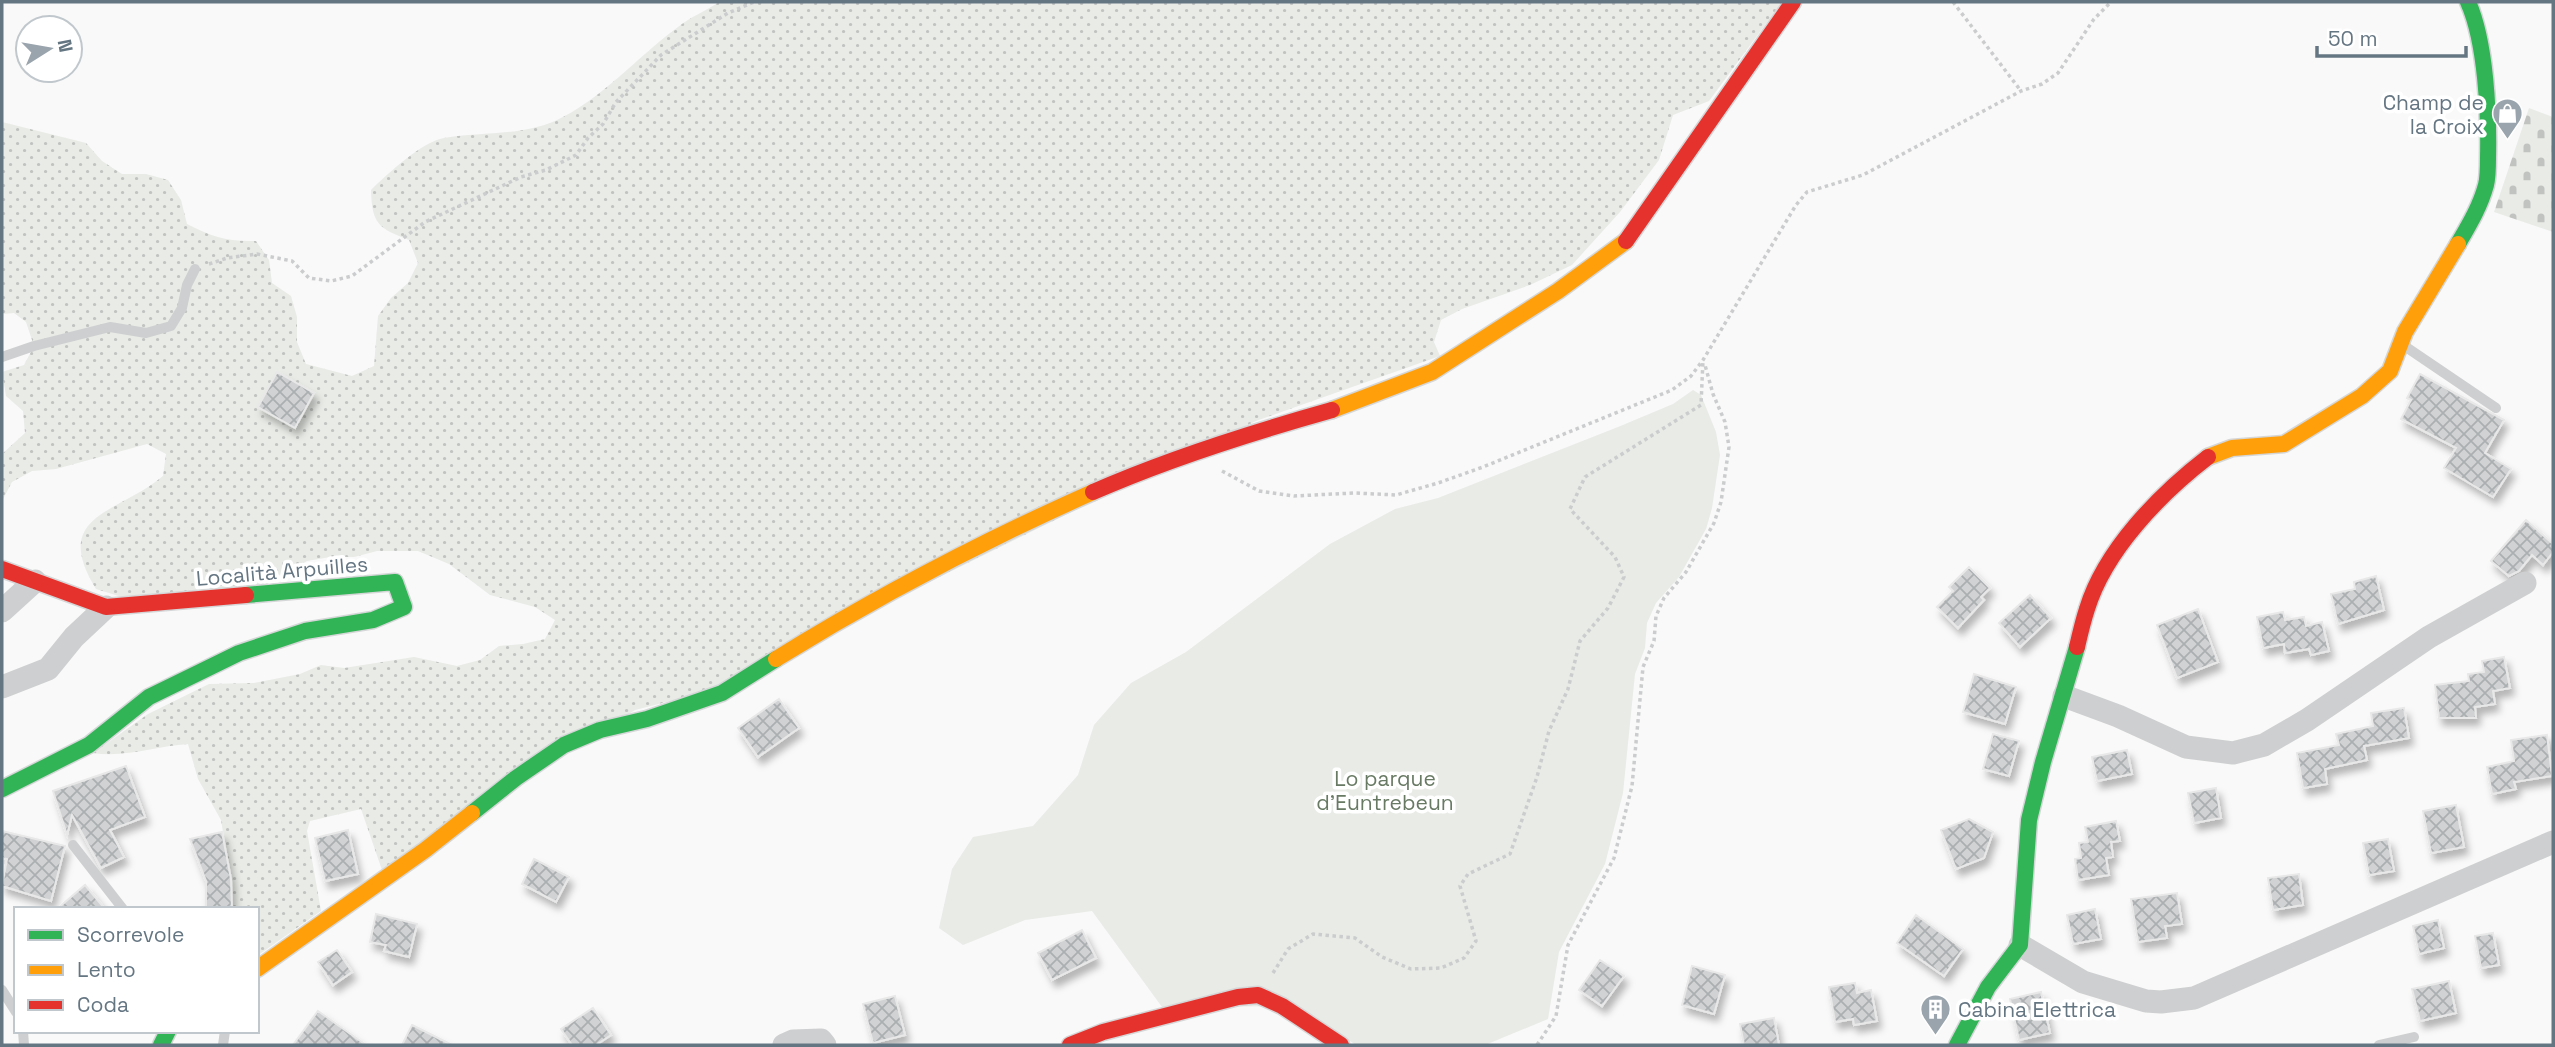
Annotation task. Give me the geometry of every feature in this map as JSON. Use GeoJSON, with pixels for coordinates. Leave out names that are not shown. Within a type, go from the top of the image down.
{"type":"FeatureCollection","features":[{"type":"Feature","properties":{"kind":"street"},"geometry":{"type":"LineString","coordinates":[[259,968],[425,850],[516,778],[564,745],[600,730],[647,719],[722,693],[849,614],[908,582],[1035,518],[1141,471],[1264,429],[1348,405],[1432,372],[1558,291],[1626,241],[1793,2]]}},
{"type":"Feature","properties":{"kind":"street"},"geometry":{"type":"LineString","coordinates":[[1957,1045],[1988,987],[2020,945],[2029,820],[2087,608],[2101,576],[2147,510],[2207,457],[2232,448],[2284,444],[2362,396],[2390,371],[2423,299],[2455,253],[2470,225],[2487,183],[2489,122],[2474,15],[2468,2]]}},
{"type":"Feature","properties":{"kind":"street","name":"Località Arpuilles"},"geometry":{"type":"LineString","coordinates":[[2,569],[106,607],[395,582],[404,607],[373,620],[304,631],[239,653],[149,697],[89,745],[2,789]]}},
{"type":"Feature","properties":{"kind":"street"},"geometry":{"type":"LineString","coordinates":[[2,611],[35,581]]}},
{"type":"Feature","properties":{"kind":"street"},"geometry":{"type":"LineString","coordinates":[[2064,696],[2118,716],[2186,747],[2233,753],[2264,745],[2307,720],[2429,637],[2525,583]]}},
{"type":"Feature","properties":{"kind":"street"},"geometry":{"type":"LineString","coordinates":[[2,687],[48,669],[74,636],[106,607]]}},
{"type":"Feature","properties":{"kind":"street"},"geometry":{"type":"LineString","coordinates":[[2020,945],[2083,982],[2146,1001],[2194,998],[2553,842]]}},
{"type":"Feature","properties":{"kind":"street"},"geometry":{"type":"LineString","coordinates":[[1070,1045],[1103,1032],[1238,997],[1258,996],[1282,1006],[1341,1045]]}},
{"type":"Feature","properties":{"kind":"street"},"geometry":{"type":"LineString","coordinates":[[784,1045],[793,1041],[821,1040],[825,1045]]}},
{"type":"Feature","properties":{"kind":"lane"},"geometry":{"type":"LineString","coordinates":[[2,357],[110,327],[146,333],[171,326],[183,309],[187,285],[195,269]]}},
{"type":"Feature","properties":{"kind":"lane"},"geometry":{"type":"LineString","coordinates":[[2401,343],[2496,408]]}},
{"type":"Feature","properties":{"kind":"lane"},"geometry":{"type":"LineString","coordinates":[[74,845],[121,907]]}},
{"type":"Feature","properties":{"kind":"lane"},"geometry":{"type":"LineString","coordinates":[[2,990],[14,1009]]}},
{"type":"Feature","properties":{"kind":"lane"},"geometry":{"type":"LineString","coordinates":[[2379,1045],[2414,1037]]}},
{"type":"Feature","properties":{"kind":"path"},"geometry":{"type":"LineString","coordinates":[[195,269],[227,258],[257,254],[292,261],[309,278],[331,281],[352,276],[425,222],[521,177],[546,170],[576,155],[588,138],[603,124],[616,103],[662,55],[728,13],[754,2]]}},
{"type":"Feature","properties":{"kind":"path"},"geometry":{"type":"LineString","coordinates":[[1953,2],[2021,91]]}},
{"type":"Feature","properties":{"kind":"path"},"geometry":{"type":"LineString","coordinates":[[1194,453],[1259,491],[1294,496],[1354,493],[1396,495],[1438,484],[1661,395],[1691,376],[1703,360],[1796,205],[1807,192],[1863,174],[2021,91],[2042,84],[2057,72],[2094,19],[2111,2]]}},
{"type":"Feature","properties":{"kind":"path"},"geometry":{"type":"LineString","coordinates":[[1258,996],[1288,949],[1313,934],[1355,938],[1382,957],[1411,969],[1441,968],[1464,958],[1476,942],[1460,886],[1468,874],[1510,854],[1537,777],[1549,732],[1568,689],[1580,640],[1608,608],[1624,577],[1615,557],[1570,509],[1585,477],[1701,405],[1703,360]]}},
{"type":"Feature","properties":{"kind":"path"},"geometry":{"type":"LineString","coordinates":[[1537,1045],[1556,1016],[1568,945],[1614,858],[1632,786],[1643,667],[1654,641],[1656,616],[1664,598],[1686,572],[1714,523],[1721,502],[1729,447],[1725,422],[1703,360]]}},
{"type":"Feature","properties":{"kind":"green space"},"geometry":{"type":"Polygon","coordinates":[[[719,2],[1782,2],[1709,101],[1673,115],[1659,160],[1620,212],[1572,265],[1530,285],[1462,309],[1441,320],[1434,342],[1440,356],[1256,421],[706,692],[635,710],[382,870],[361,809],[310,821],[307,831],[321,911],[259,955],[259,907],[232,907],[231,879],[221,820],[198,779],[188,744],[129,753],[93,753],[148,714],[209,684],[254,683],[300,674],[321,665],[344,668],[414,657],[457,666],[480,660],[499,646],[545,639],[555,620],[535,607],[490,595],[449,564],[418,551],[377,551],[354,557],[307,561],[266,585],[122,597],[96,589],[84,564],[81,545],[85,530],[95,519],[163,476],[166,454],[147,444],[56,469],[32,471],[12,482],[2,501],[2,454],[25,433],[23,411],[6,396],[2,372],[24,365],[34,346],[26,322],[14,313],[2,314],[2,122],[86,143],[102,161],[122,174],[146,174],[168,180],[181,200],[187,224],[220,238],[256,241],[269,260],[272,283],[291,296],[297,317],[297,342],[306,364],[352,376],[374,366],[378,316],[391,298],[408,283],[418,263],[409,240],[390,232],[375,218],[371,190],[405,160],[435,140],[528,129],[555,121],[572,112],[603,90],[683,23],[719,2]]]}},
{"type":"Feature","properties":{"kind":"green space"},"geometry":{"type":"Polygon","coordinates":[[[2529,108],[2553,117],[2553,232],[2494,212],[2529,108]]]}},
{"type":"Feature","properties":{"kind":"green space","name":"Lo parque d'Euntrebeun"},"geometry":{"type":"Polygon","coordinates":[[[1693,390],[1701,395],[1716,432],[1720,455],[1712,508],[1706,529],[1679,577],[1656,603],[1647,623],[1645,648],[1635,674],[1623,793],[1605,864],[1559,952],[1548,1019],[1485,1045],[1356,1045],[1297,1006],[1162,1007],[1092,911],[1025,920],[963,945],[939,928],[952,869],[973,837],[1033,826],[1078,775],[1094,725],[1131,683],[1186,652],[1330,544],[1395,509],[1438,498],[1618,427],[1673,404],[1693,390]]]}},
{"type":"Feature","properties":{"kind":"building"},"geometry":{"type":"Polygon","coordinates":[[[277,372],[314,393],[295,428],[258,407],[277,372]]]}},
{"type":"Feature","properties":{"kind":"building"},"geometry":{"type":"Polygon","coordinates":[[[2420,374],[2504,420],[2485,453],[2511,469],[2493,497],[2444,468],[2456,448],[2401,419],[2411,400],[2407,398],[2420,374]]]}},
{"type":"Feature","properties":{"kind":"building"},"geometry":{"type":"Polygon","coordinates":[[[2526,520],[2553,544],[2553,552],[2543,565],[2532,555],[2519,571],[2509,576],[2491,561],[2526,520]]]}},
{"type":"Feature","properties":{"kind":"building"},"geometry":{"type":"Polygon","coordinates":[[[1969,567],[1990,588],[1981,597],[1984,600],[1958,628],[1937,607],[1953,591],[1949,587],[1969,567]]]}},
{"type":"Feature","properties":{"kind":"building"},"geometry":{"type":"Polygon","coordinates":[[[2376,576],[2384,610],[2338,624],[2331,594],[2355,589],[2354,582],[2376,576]]]}},
{"type":"Feature","properties":{"kind":"building"},"geometry":{"type":"Polygon","coordinates":[[[2030,595],[2051,618],[2020,647],[1999,623],[2030,595]]]}},
{"type":"Feature","properties":{"kind":"building"},"geometry":{"type":"Polygon","coordinates":[[[2198,609],[2218,662],[2177,678],[2157,625],[2198,609]]]}},
{"type":"Feature","properties":{"kind":"building"},"geometry":{"type":"Polygon","coordinates":[[[2283,612],[2285,620],[2304,617],[2306,626],[2322,622],[2329,651],[2311,655],[2309,649],[2285,653],[2284,644],[2263,648],[2257,617],[2283,612]]]}},
{"type":"Feature","properties":{"kind":"building"},"geometry":{"type":"Polygon","coordinates":[[[2504,657],[2510,688],[2493,691],[2495,704],[2475,707],[2476,718],[2439,718],[2435,685],[2469,681],[2468,674],[2484,672],[2482,661],[2504,657]]]}},
{"type":"Feature","properties":{"kind":"building"},"geometry":{"type":"Polygon","coordinates":[[[1974,674],[2016,687],[2005,724],[1963,712],[1974,674]]]}},
{"type":"Feature","properties":{"kind":"building"},"geometry":{"type":"Polygon","coordinates":[[[779,699],[799,728],[758,757],[738,728],[779,699]]]}},
{"type":"Feature","properties":{"kind":"building"},"geometry":{"type":"Polygon","coordinates":[[[2404,708],[2409,738],[2364,746],[2367,760],[2325,769],[2327,784],[2303,788],[2297,753],[2339,745],[2336,734],[2373,726],[2371,713],[2404,708]]]}},
{"type":"Feature","properties":{"kind":"building"},"geometry":{"type":"Polygon","coordinates":[[[1993,734],[2019,741],[2009,776],[1983,769],[1993,734]]]}},
{"type":"Feature","properties":{"kind":"building"},"geometry":{"type":"Polygon","coordinates":[[[2547,735],[2552,776],[2514,782],[2516,789],[2492,794],[2487,767],[2514,761],[2511,740],[2547,735]]]}},
{"type":"Feature","properties":{"kind":"building"},"geometry":{"type":"Polygon","coordinates":[[[2127,750],[2132,774],[2097,781],[2092,757],[2127,750]]]}},
{"type":"Feature","properties":{"kind":"building"},"geometry":{"type":"Polygon","coordinates":[[[126,766],[145,817],[110,830],[124,857],[101,868],[72,815],[67,835],[53,791],[126,766]]]}},
{"type":"Feature","properties":{"kind":"building"},"geometry":{"type":"Polygon","coordinates":[[[2216,788],[2221,818],[2194,823],[2188,793],[2216,788]]]}},
{"type":"Feature","properties":{"kind":"building"},"geometry":{"type":"Polygon","coordinates":[[[2456,805],[2464,847],[2431,853],[2423,811],[2456,805]]]}},
{"type":"Feature","properties":{"kind":"building"},"geometry":{"type":"Polygon","coordinates":[[[1969,819],[1993,832],[1984,858],[1956,869],[1941,830],[1969,819]]]}},
{"type":"Feature","properties":{"kind":"building"},"geometry":{"type":"Polygon","coordinates":[[[2116,821],[2120,841],[2111,842],[2113,857],[2106,858],[2109,875],[2078,880],[2075,859],[2081,858],[2079,843],[2088,842],[2085,827],[2116,821]]]}},
{"type":"Feature","properties":{"kind":"building"},"geometry":{"type":"Polygon","coordinates":[[[348,830],[358,874],[325,881],[315,838],[348,830]]]}},
{"type":"Feature","properties":{"kind":"building"},"geometry":{"type":"Polygon","coordinates":[[[2,831],[65,846],[51,901],[2,886],[7,859],[2,858],[2,831]]]}},
{"type":"Feature","properties":{"kind":"building"},"geometry":{"type":"Polygon","coordinates":[[[222,832],[231,879],[232,907],[206,907],[206,881],[190,839],[222,832]]]}},
{"type":"Feature","properties":{"kind":"building"},"geometry":{"type":"Polygon","coordinates":[[[2388,839],[2394,871],[2369,875],[2363,843],[2388,839]]]}},
{"type":"Feature","properties":{"kind":"building"},"geometry":{"type":"Polygon","coordinates":[[[534,859],[569,877],[556,902],[522,884],[534,859]]]}},
{"type":"Feature","properties":{"kind":"building"},"geometry":{"type":"Polygon","coordinates":[[[2299,874],[2303,905],[2273,910],[2268,878],[2299,874]]]}},
{"type":"Feature","properties":{"kind":"building"},"geometry":{"type":"Polygon","coordinates":[[[85,885],[103,907],[59,907],[85,885]]]}},
{"type":"Feature","properties":{"kind":"building"},"geometry":{"type":"Polygon","coordinates":[[[2177,893],[2182,924],[2165,926],[2167,938],[2138,942],[2131,899],[2177,893]]]}},
{"type":"Feature","properties":{"kind":"building"},"geometry":{"type":"Polygon","coordinates":[[[2095,909],[2101,939],[2073,944],[2067,915],[2095,909]]]}},
{"type":"Feature","properties":{"kind":"building"},"geometry":{"type":"Polygon","coordinates":[[[376,914],[417,924],[409,957],[384,951],[386,945],[370,942],[376,914]]]}},
{"type":"Feature","properties":{"kind":"building"},"geometry":{"type":"Polygon","coordinates":[[[1916,915],[1963,949],[1944,976],[1897,943],[1916,915]]]}},
{"type":"Feature","properties":{"kind":"building"},"geometry":{"type":"Polygon","coordinates":[[[2438,920],[2444,948],[2419,954],[2413,926],[2438,920]]]}},
{"type":"Feature","properties":{"kind":"building"},"geometry":{"type":"Polygon","coordinates":[[[1082,930],[1096,958],[1052,980],[1038,953],[1082,930]]]}},
{"type":"Feature","properties":{"kind":"building"},"geometry":{"type":"Polygon","coordinates":[[[2493,933],[2499,965],[2481,968],[2475,936],[2493,933]]]}},
{"type":"Feature","properties":{"kind":"building"},"geometry":{"type":"Polygon","coordinates":[[[337,950],[352,972],[333,985],[318,962],[337,950]]]}},
{"type":"Feature","properties":{"kind":"building"},"geometry":{"type":"Polygon","coordinates":[[[1600,960],[1624,976],[1602,1006],[1579,990],[1600,960]]]}},
{"type":"Feature","properties":{"kind":"building"},"geometry":{"type":"Polygon","coordinates":[[[1692,966],[1725,975],[1714,1014],[1682,1005],[1692,966]]]}},
{"type":"Feature","properties":{"kind":"building"},"geometry":{"type":"Polygon","coordinates":[[[2449,981],[2456,1013],[2420,1021],[2412,989],[2449,981]]]}},
{"type":"Feature","properties":{"kind":"building"},"geometry":{"type":"Polygon","coordinates":[[[1855,983],[1857,993],[1871,990],[1877,1021],[1854,1025],[1853,1019],[1835,1022],[1829,987],[1855,983]]]}},
{"type":"Feature","properties":{"kind":"building"},"geometry":{"type":"Polygon","coordinates":[[[2041,992],[2050,1033],[2019,1040],[2010,999],[2041,992]]]}},
{"type":"Feature","properties":{"kind":"building"},"geometry":{"type":"Polygon","coordinates":[[[895,996],[905,1035],[873,1043],[863,1004],[895,996]]]}},
{"type":"Feature","properties":{"kind":"building"},"geometry":{"type":"Polygon","coordinates":[[[593,1008],[611,1035],[596,1045],[572,1045],[561,1029],[593,1008]]]}},
{"type":"Feature","properties":{"kind":"building"},"geometry":{"type":"Polygon","coordinates":[[[318,1011],[366,1045],[293,1045],[318,1011]]]}},
{"type":"Feature","properties":{"kind":"building"},"geometry":{"type":"Polygon","coordinates":[[[1774,1018],[1779,1045],[1744,1045],[1740,1024],[1774,1018]]]}},
{"type":"Feature","properties":{"kind":"building"},"geometry":{"type":"Polygon","coordinates":[[[412,1025],[452,1045],[402,1045],[412,1025]]]}},
{"type":"Feature","properties":{"kind":"traffic: fast"},"geometry":{"type":"LineString","coordinates":[[2458,244],[2481,201],[2488,168],[2488,121],[2483,57],[2468,2]]}},
{"type":"Feature","properties":{"kind":"traffic: fast"},"geometry":{"type":"LineString","coordinates":[[2,789],[89,745],[149,697],[239,653],[305,631],[373,620],[404,607],[395,582],[246,595]]}},
{"type":"Feature","properties":{"kind":"traffic: fast"},"geometry":{"type":"LineString","coordinates":[[1957,1045],[1988,987],[2020,945],[2029,820],[2077,647]]}},
{"type":"Feature","properties":{"kind":"traffic: fast"},"geometry":{"type":"LineString","coordinates":[[472,813],[564,745],[600,730],[647,719],[722,693],[776,659]]}},
{"type":"Feature","properties":{"kind":"traffic: fast"},"geometry":{"type":"LineString","coordinates":[[161,1045],[167,1033]]}},
{"type":"Feature","properties":{"kind":"traffic: slow"},"geometry":{"type":"LineString","coordinates":[[1332,410],[1432,372],[1558,291],[1626,241]]}},
{"type":"Feature","properties":{"kind":"traffic: slow"},"geometry":{"type":"LineString","coordinates":[[2208,457],[2232,448],[2284,444],[2362,396],[2390,371],[2405,332],[2458,244]]}},
{"type":"Feature","properties":{"kind":"traffic: slow"},"geometry":{"type":"LineString","coordinates":[[776,659],[931,570],[1093,492]]}},
{"type":"Feature","properties":{"kind":"traffic: slow"},"geometry":{"type":"LineString","coordinates":[[259,968],[425,850],[472,813]]}},
{"type":"Feature","properties":{"kind":"traffic: jam"},"geometry":{"type":"LineString","coordinates":[[1626,241],[1793,2]]}},
{"type":"Feature","properties":{"kind":"traffic: jam"},"geometry":{"type":"LineString","coordinates":[[1093,492],[1211,447],[1332,410]]}},
{"type":"Feature","properties":{"kind":"traffic: jam"},"geometry":{"type":"LineString","coordinates":[[2077,647],[2095,587],[2121,545],[2153,506],[2208,457]]}},
{"type":"Feature","properties":{"kind":"traffic: jam"},"geometry":{"type":"LineString","coordinates":[[2,569],[106,607],[246,595]]}},
{"type":"Feature","properties":{"kind":"traffic: jam"},"geometry":{"type":"LineString","coordinates":[[1070,1045],[1103,1032],[1238,997],[1258,995],[1282,1006],[1341,1045]]}},
{"type":"Feature","properties":{"kind":"place","name":"Champ de la Croix"},"geometry":{"type":"Point","coordinates":[2507,141]}},
{"type":"Feature","properties":{"kind":"place","name":"Cabina Elettrica"},"geometry":{"type":"Point","coordinates":[1935,1036]}}]}
